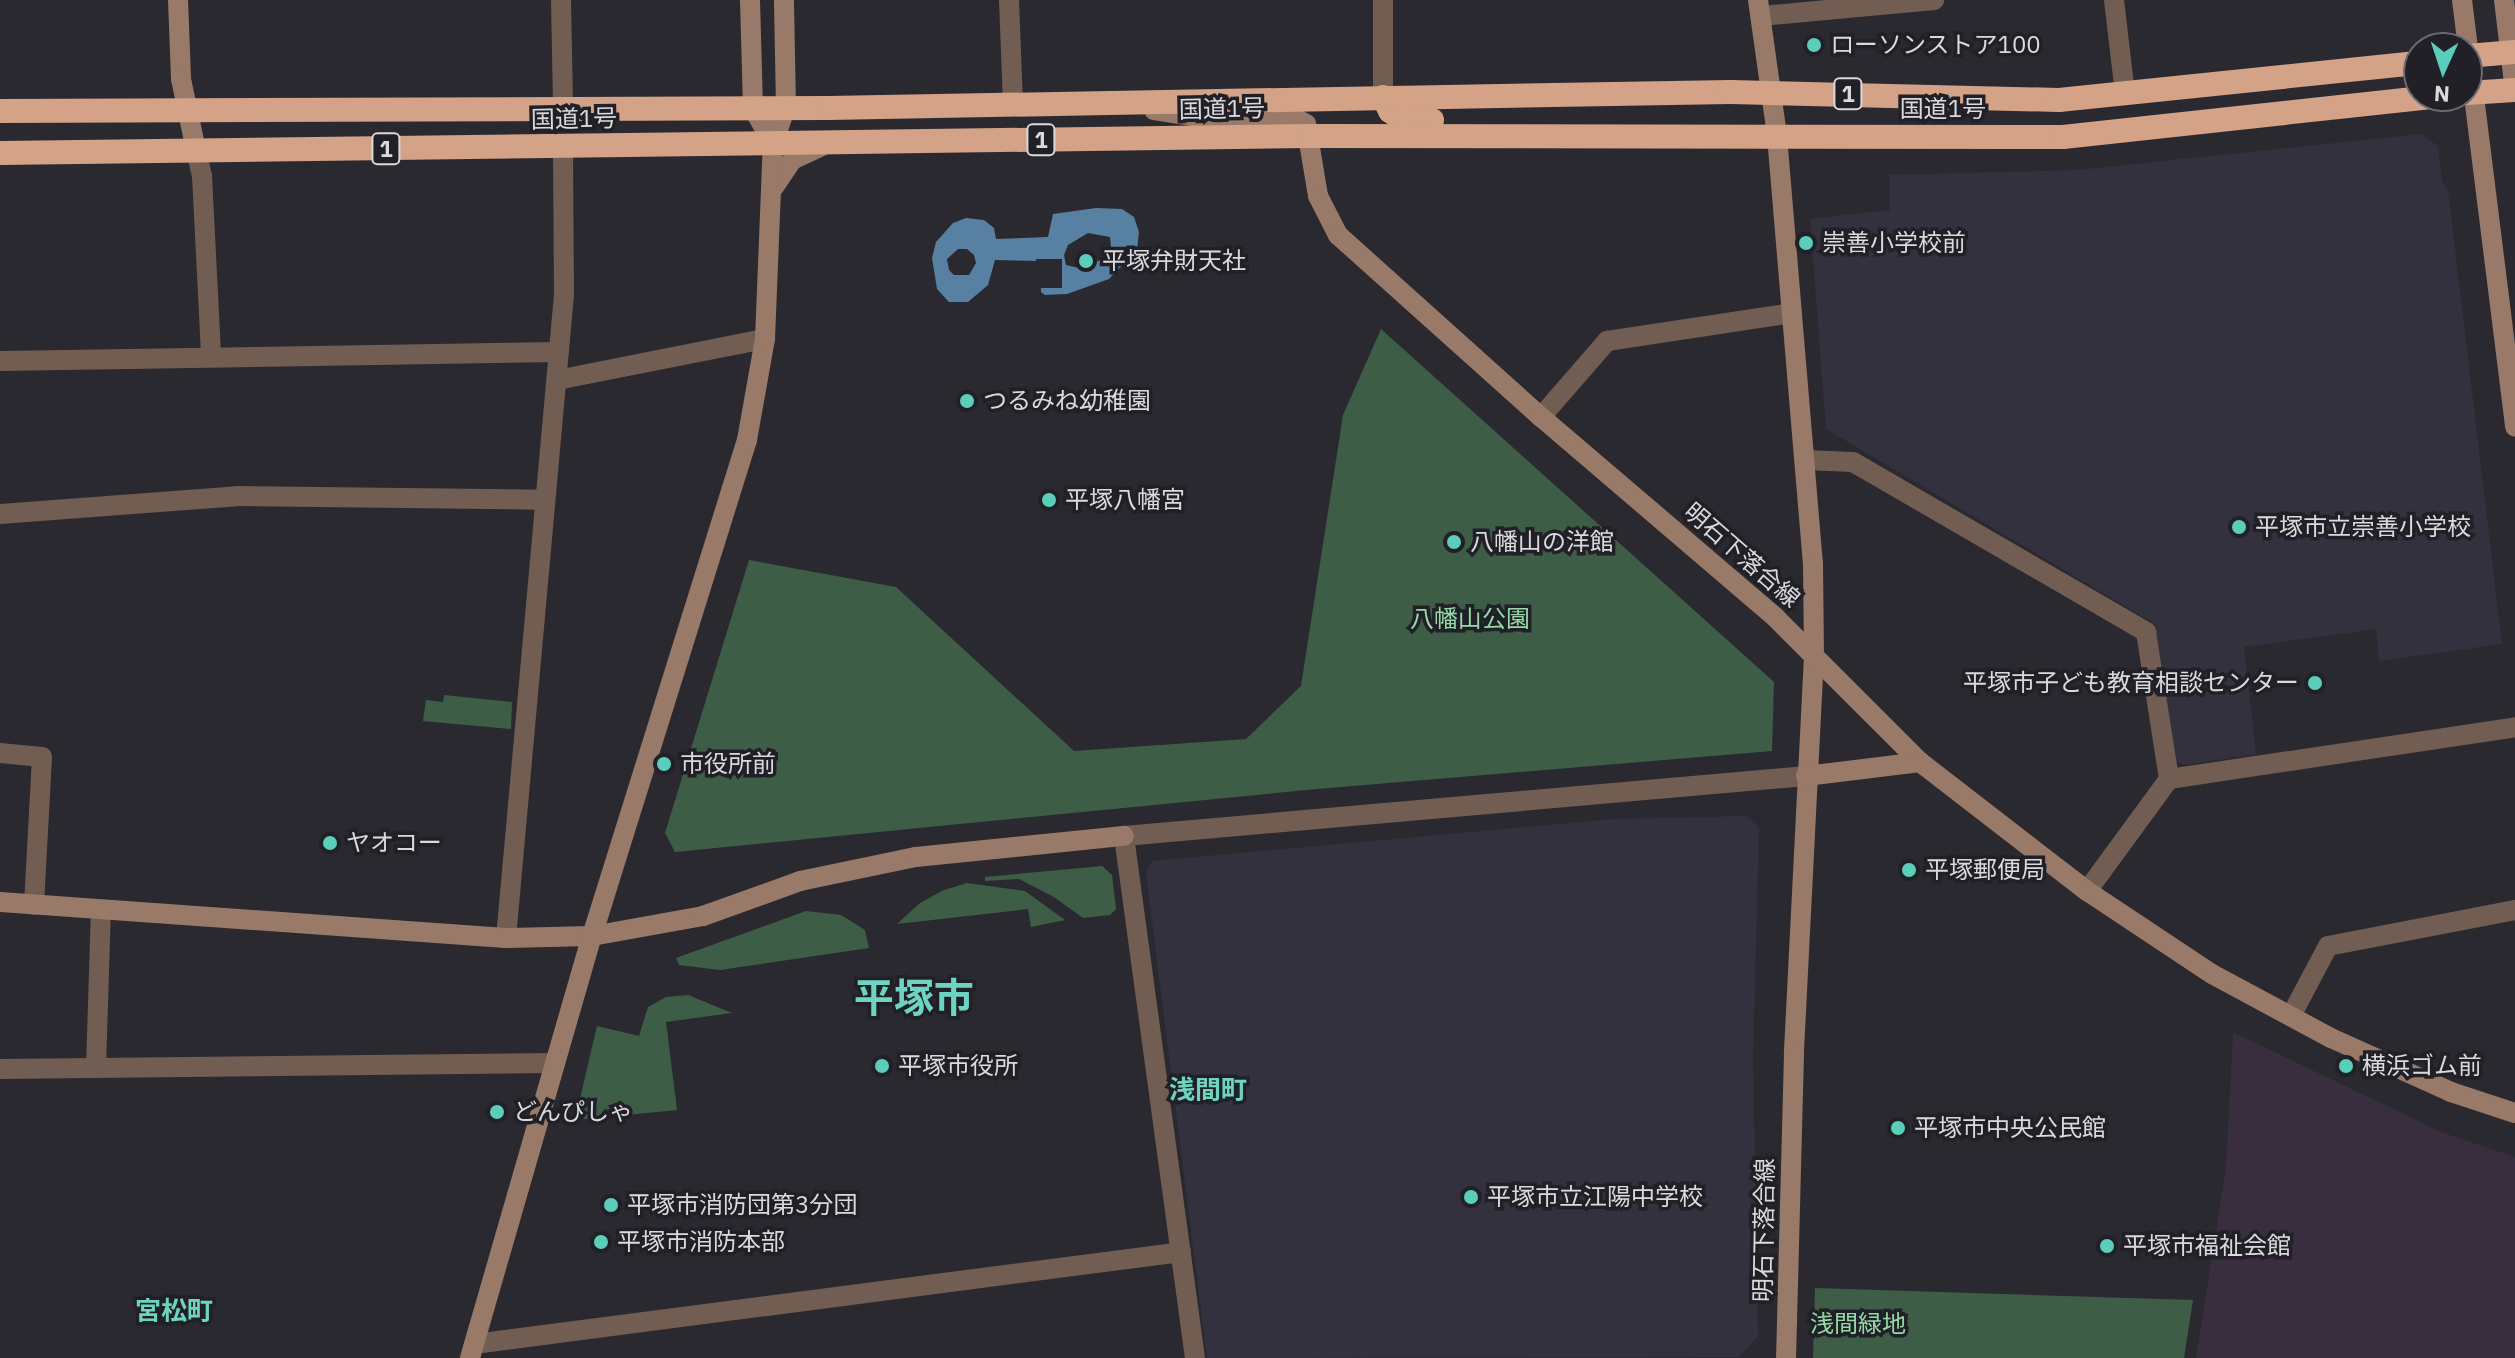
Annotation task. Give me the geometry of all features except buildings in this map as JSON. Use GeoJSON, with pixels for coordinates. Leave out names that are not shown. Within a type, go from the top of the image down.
{"type":"FeatureCollection","features":[{"type":"Feature","properties":{"kind":"highway"},"geometry":{"type":"LineString","coordinates":[[2483,55],[2513,53]]}},
{"type":"Feature","properties":{"kind":"highway","name":"国道1号"},"geometry":{"type":"LineString","coordinates":[[786,107],[1771,92],[2059,100],[2403,65]]}},
{"type":"Feature","properties":{"kind":"highway"},"geometry":{"type":"LineString","coordinates":[[2483,92],[2515,90]]}},
{"type":"Feature","properties":{"kind":"highway"},"geometry":{"type":"LineString","coordinates":[[1383,97],[1390,111],[1403,120],[1453,120],[1492,136]]}},
{"type":"Feature","properties":{"kind":"highway","name":"国道1号"},"geometry":{"type":"LineString","coordinates":[[0,153],[1309,136],[2063,137],[2403,100]]}},
{"type":"Feature","properties":{"kind":"highway","name":"1"},"geometry":{"type":"LineString","coordinates":[[753,108],[786,107]]}},
{"type":"Feature","properties":{"kind":"highway","name":"国道1号"},"geometry":{"type":"LineString","coordinates":[[0,111],[753,108]]}},
{"type":"Feature","properties":{"kind":"street"},"geometry":{"type":"LineString","coordinates":[[178,0],[185,110],[202,176],[211,355]]}},
{"type":"Feature","properties":{"kind":"street"},"geometry":{"type":"LineString","coordinates":[[561,0],[563,108]]}},
{"type":"Feature","properties":{"kind":"street"},"geometry":{"type":"LineString","coordinates":[[750,0],[753,108],[773,144]]}},
{"type":"Feature","properties":{"kind":"street"},"geometry":{"type":"LineString","coordinates":[[784,0],[786,107],[773,144],[765,339],[747,440],[592,936],[472,1351],[1181,1252]]}},
{"type":"Feature","properties":{"kind":"street"},"geometry":{"type":"LineString","coordinates":[[1009,0],[1013,104]]}},
{"type":"Feature","properties":{"kind":"street"},"geometry":{"type":"LineString","coordinates":[[1383,0],[1383,97]]}},
{"type":"Feature","properties":{"kind":"street"},"geometry":{"type":"LineString","coordinates":[[1934,0],[1760,8],[1777,136],[1805,460],[1813,563],[1814,656],[1920,762],[2087,891],[2212,974],[2291,1016],[2451,1092],[2515,1113]]}},
{"type":"Feature","properties":{"kind":"street"},"geometry":{"type":"LineString","coordinates":[[2114,0],[2125,94]]}},
{"type":"Feature","properties":{"kind":"street"},"geometry":{"type":"LineString","coordinates":[[2462,0],[2465,32]]}},
{"type":"Feature","properties":{"kind":"street"},"geometry":{"type":"LineString","coordinates":[[2504,0],[2513,53],[2515,90]]}},
{"type":"Feature","properties":{"kind":"street"},"geometry":{"type":"LineString","coordinates":[[1118,104],[1212,119],[1297,119],[1306,124],[1309,136]]}},
{"type":"Feature","properties":{"kind":"street"},"geometry":{"type":"LineString","coordinates":[[2473,112],[2515,427]]}},
{"type":"Feature","properties":{"kind":"street","name":"明石下落合線"},"geometry":{"type":"LineString","coordinates":[[1309,136],[1318,196],[1338,235],[1541,417],[1775,617],[1814,656],[1794,1054],[1786,1358]]}},
{"type":"Feature","properties":{"kind":"street"},"geometry":{"type":"LineString","coordinates":[[772,190],[792,160],[828,144]]}},
{"type":"Feature","properties":{"kind":"street"},"geometry":{"type":"LineString","coordinates":[[506,938],[564,295],[563,147]]}},
{"type":"Feature","properties":{"kind":"street"},"geometry":{"type":"LineString","coordinates":[[1541,417],[1607,341],[1792,313]]}},
{"type":"Feature","properties":{"kind":"street"},"geometry":{"type":"LineString","coordinates":[[557,380],[765,339]]}},
{"type":"Feature","properties":{"kind":"street"},"geometry":{"type":"LineString","coordinates":[[0,361],[211,355],[559,352]]}},
{"type":"Feature","properties":{"kind":"street"},"geometry":{"type":"LineString","coordinates":[[1805,460],[1853,462],[2146,632],[2169,779],[2087,891]]}},
{"type":"Feature","properties":{"kind":"street"},"geometry":{"type":"LineString","coordinates":[[0,514],[237,496],[545,500]]}},
{"type":"Feature","properties":{"kind":"street"},"geometry":{"type":"LineString","coordinates":[[2169,779],[2515,727]]}},
{"type":"Feature","properties":{"kind":"street"},"geometry":{"type":"LineString","coordinates":[[0,753],[42,757],[34,905]]}},
{"type":"Feature","properties":{"kind":"street"},"geometry":{"type":"LineString","coordinates":[[0,902],[506,938],[592,936],[703,916],[800,881],[916,857],[1806,776],[1920,762]]}},
{"type":"Feature","properties":{"kind":"street"},"geometry":{"type":"LineString","coordinates":[[1124,836],[1195,1358]]}},
{"type":"Feature","properties":{"kind":"street"},"geometry":{"type":"LineString","coordinates":[[2291,1016],[2328,946],[2515,910]]}},
{"type":"Feature","properties":{"kind":"street"},"geometry":{"type":"LineString","coordinates":[[96,1067],[101,911]]}},
{"type":"Feature","properties":{"kind":"street"},"geometry":{"type":"LineString","coordinates":[[0,1069],[555,1063]]}},
{"type":"Feature","properties":{"kind":"shaded area","name":"平塚市立崇善小学校"},"geometry":{"type":"Polygon","coordinates":[[[2421,134],[2438,146],[2442,181],[2448,190],[2502,644],[2379,661],[2376,629],[2244,647],[2256,754],[2185,765],[2175,761],[2155,624],[1826,429],[1810,219],[1890,210],[1890,175],[2077,170],[2421,134]]]}},
{"type":"Feature","properties":{"kind":"shaded area","name":"平塚市立江陽中学校"},"geometry":{"type":"Polygon","coordinates":[[[1746,816],[1759,827],[1753,1058],[1758,1336],[1739,1357],[1207,1358],[1146,873],[1152,861],[1614,819],[1746,816]]]}},
{"type":"Feature","properties":{"kind":"shaded area"},"geometry":{"type":"Polygon","coordinates":[[[2233,1032],[2441,1132],[2515,1157],[2515,1358],[2196,1358],[2226,1167],[2233,1032]]]}},
{"type":"Feature","properties":{"kind":"green space","name":"八幡山公園"},"geometry":{"type":"Polygon","coordinates":[[[1381,329],[1774,682],[1772,751],[1317,789],[675,852],[665,833],[749,560],[896,587],[1074,751],[1246,739],[1301,686],[1343,415],[1381,329]]]}},
{"type":"Feature","properties":{"kind":"green space"},"geometry":{"type":"Polygon","coordinates":[[[444,695],[512,702],[511,729],[423,721],[426,700],[443,702],[444,695]]]}},
{"type":"Feature","properties":{"kind":"green space"},"geometry":{"type":"Polygon","coordinates":[[[1102,866],[1112,875],[1116,909],[1110,915],[1083,918],[1054,897],[1019,879],[985,881],[985,877],[1102,866]]]}},
{"type":"Feature","properties":{"kind":"green space"},"geometry":{"type":"Polygon","coordinates":[[[967,883],[1025,891],[1065,920],[1031,927],[1028,909],[897,924],[920,903],[944,890],[967,883]]]}},
{"type":"Feature","properties":{"kind":"green space"},"geometry":{"type":"Polygon","coordinates":[[[806,911],[841,915],[865,930],[869,948],[720,970],[679,965],[676,958],[806,911]]]}},
{"type":"Feature","properties":{"kind":"green space"},"geometry":{"type":"Polygon","coordinates":[[[688,995],[732,1013],[666,1022],[677,1110],[575,1120],[597,1026],[639,1036],[648,1007],[666,997],[688,995]]]}},
{"type":"Feature","properties":{"kind":"green space","name":"浅間緑地"},"geometry":{"type":"Polygon","coordinates":[[[1815,1288],[2193,1300],[2184,1358],[1813,1358],[1815,1288]]]}},
{"type":"Feature","properties":{"kind":"water"},"geometry":{"type":"Polygon","coordinates":[[[1096,208],[1122,209],[1134,217],[1139,232],[1137,250],[1109,279],[1067,294],[1045,295],[1041,292],[1040,261],[995,260],[988,285],[968,302],[949,302],[937,289],[932,258],[936,242],[953,223],[966,218],[984,220],[994,228],[996,239],[1048,237],[1053,214],[1096,208]],[[1088,233],[1068,245],[1064,255],[1066,265],[1079,268],[1106,258],[1111,247],[1110,237],[1088,233]],[[958,249],[947,259],[949,270],[954,275],[969,275],[976,263],[974,255],[967,249],[958,249]]]}},
{"type":"Feature","properties":{"kind":"pier"},"geometry":{"type":"Polygon","coordinates":[[[1036,259],[1062,259],[1062,288],[1036,288],[1036,259]]]}},
{"type":"Feature","properties":{"kind":"place","name":"ローソンストア100"},"geometry":{"type":"Point","coordinates":[1814,45]}},
{"type":"Feature","properties":{"kind":"place","name":"崇善小学校前"},"geometry":{"type":"Point","coordinates":[1806,243]}},
{"type":"Feature","properties":{"kind":"place","name":"平塚弁財天社"},"geometry":{"type":"Point","coordinates":[1086,261]}},
{"type":"Feature","properties":{"kind":"place","name":"つるみね幼稚園"},"geometry":{"type":"Point","coordinates":[967,401]}},
{"type":"Feature","properties":{"kind":"place","name":"平塚八幡宮"},"geometry":{"type":"Point","coordinates":[1049,500]}},
{"type":"Feature","properties":{"kind":"place","name":"平塚市立崇善小学校"},"geometry":{"type":"Point","coordinates":[2239,527]}},
{"type":"Feature","properties":{"kind":"place","name":"八幡山の洋館"},"geometry":{"type":"Point","coordinates":[1454,542]}},
{"type":"Feature","properties":{"kind":"place","name":"平塚市子ども教育相談センター"},"geometry":{"type":"Point","coordinates":[2315,683]}},
{"type":"Feature","properties":{"kind":"place","name":"市役所前"},"geometry":{"type":"Point","coordinates":[664,764]}},
{"type":"Feature","properties":{"kind":"place","name":"ヤオコー"},"geometry":{"type":"Point","coordinates":[330,843]}},
{"type":"Feature","properties":{"kind":"place","name":"平塚郵便局"},"geometry":{"type":"Point","coordinates":[1909,870]}},
{"type":"Feature","properties":{"kind":"place","name":"平塚市役所"},"geometry":{"type":"Point","coordinates":[882,1066]}},
{"type":"Feature","properties":{"kind":"place","name":"横浜ゴム前"},"geometry":{"type":"Point","coordinates":[2346,1066]}},
{"type":"Feature","properties":{"kind":"place","name":"どんぴしゃ"},"geometry":{"type":"Point","coordinates":[497,1112]}},
{"type":"Feature","properties":{"kind":"place","name":"平塚市中央公民館"},"geometry":{"type":"Point","coordinates":[1898,1128]}},
{"type":"Feature","properties":{"kind":"place","name":"平塚市立江陽中学校"},"geometry":{"type":"Point","coordinates":[1471,1197]}},
{"type":"Feature","properties":{"kind":"place","name":"平塚市消防団第3分団"},"geometry":{"type":"Point","coordinates":[611,1205]}},
{"type":"Feature","properties":{"kind":"place","name":"平塚市消防本部"},"geometry":{"type":"Point","coordinates":[601,1242]}},
{"type":"Feature","properties":{"kind":"place","name":"平塚市福祉会館"},"geometry":{"type":"Point","coordinates":[2107,1246]}},
{"type":"Feature","properties":{"kind":"district","name":"平塚市"},"geometry":{"type":"Point","coordinates":[914,997]}},
{"type":"Feature","properties":{"kind":"district","name":"浅間町"},"geometry":{"type":"Point","coordinates":[1208,1090]}},
{"type":"Feature","properties":{"kind":"district","name":"宮松町"},"geometry":{"type":"Point","coordinates":[174,1311]}}]}
